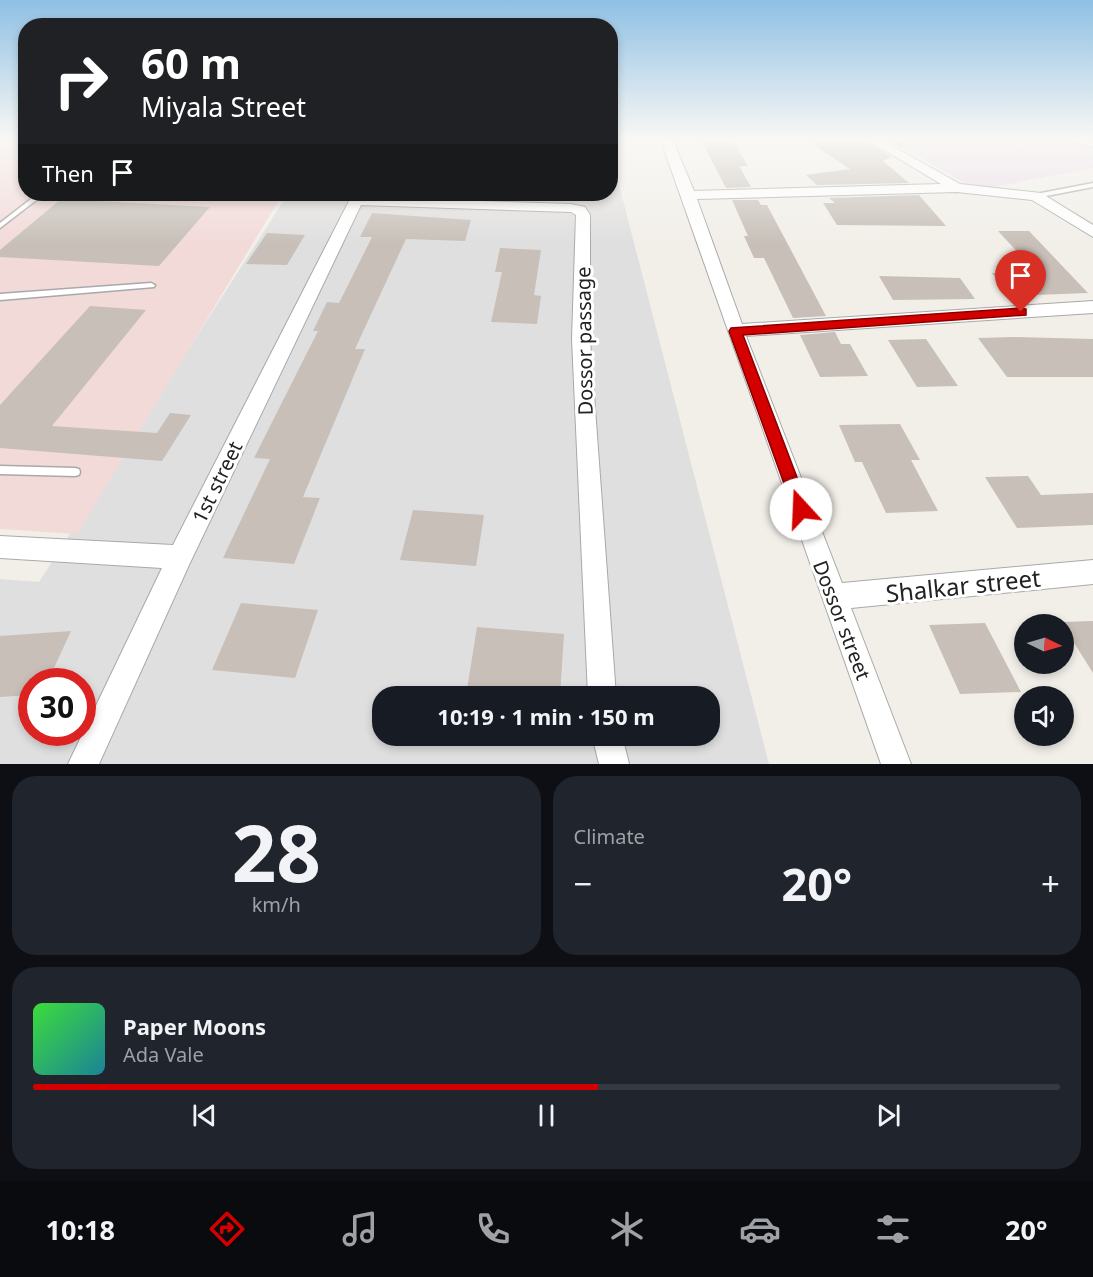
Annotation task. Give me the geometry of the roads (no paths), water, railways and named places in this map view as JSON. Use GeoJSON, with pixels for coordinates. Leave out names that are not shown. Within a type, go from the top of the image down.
{"type":"FeatureCollection","features":[{"type":"Feature","properties":{"kind":"street","name":"Dossor street"},"geometry":{"type":"LineString","coordinates":[[680,174],[735,331],[896,764]]}},
{"type":"Feature","properties":{"kind":"street"},"geometry":{"type":"LineString","coordinates":[[932,174],[957,188]]}},
{"type":"Feature","properties":{"kind":"street"},"geometry":{"type":"LineString","coordinates":[[689,195],[957,188],[1036,196],[1093,232]]}},
{"type":"Feature","properties":{"kind":"street","name":"1st street"},"geometry":{"type":"LineString","coordinates":[[83,764],[180,557],[356,201]]}},
{"type":"Feature","properties":{"kind":"street","name":"Dossor passage"},"geometry":{"type":"LineString","coordinates":[[356,201],[571,208],[580,210],[583,215],[581,339],[601,686]]}},
{"type":"Feature","properties":{"kind":"street"},"geometry":{"type":"LineString","coordinates":[[735,331],[1093,308]]}},
{"type":"Feature","properties":{"kind":"street"},"geometry":{"type":"LineString","coordinates":[[0,547],[180,557]]}},
{"type":"Feature","properties":{"kind":"street","name":"Shalkar street"},"geometry":{"type":"LineString","coordinates":[[833,597],[1093,572]]}},
{"type":"Feature","properties":{"kind":"street"},"geometry":{"type":"LineString","coordinates":[[610,746],[614,764]]}},
{"type":"Feature","properties":{"kind":"lane"},"geometry":{"type":"LineString","coordinates":[[1036,196],[1093,185]]}},
{"type":"Feature","properties":{"kind":"lane"},"geometry":{"type":"LineString","coordinates":[[0,226],[32,201]]}},
{"type":"Feature","properties":{"kind":"lane"},"geometry":{"type":"LineString","coordinates":[[0,297],[151,285]]}},
{"type":"Feature","properties":{"kind":"lane"},"geometry":{"type":"LineString","coordinates":[[0,470],[75,472]]}}]}
